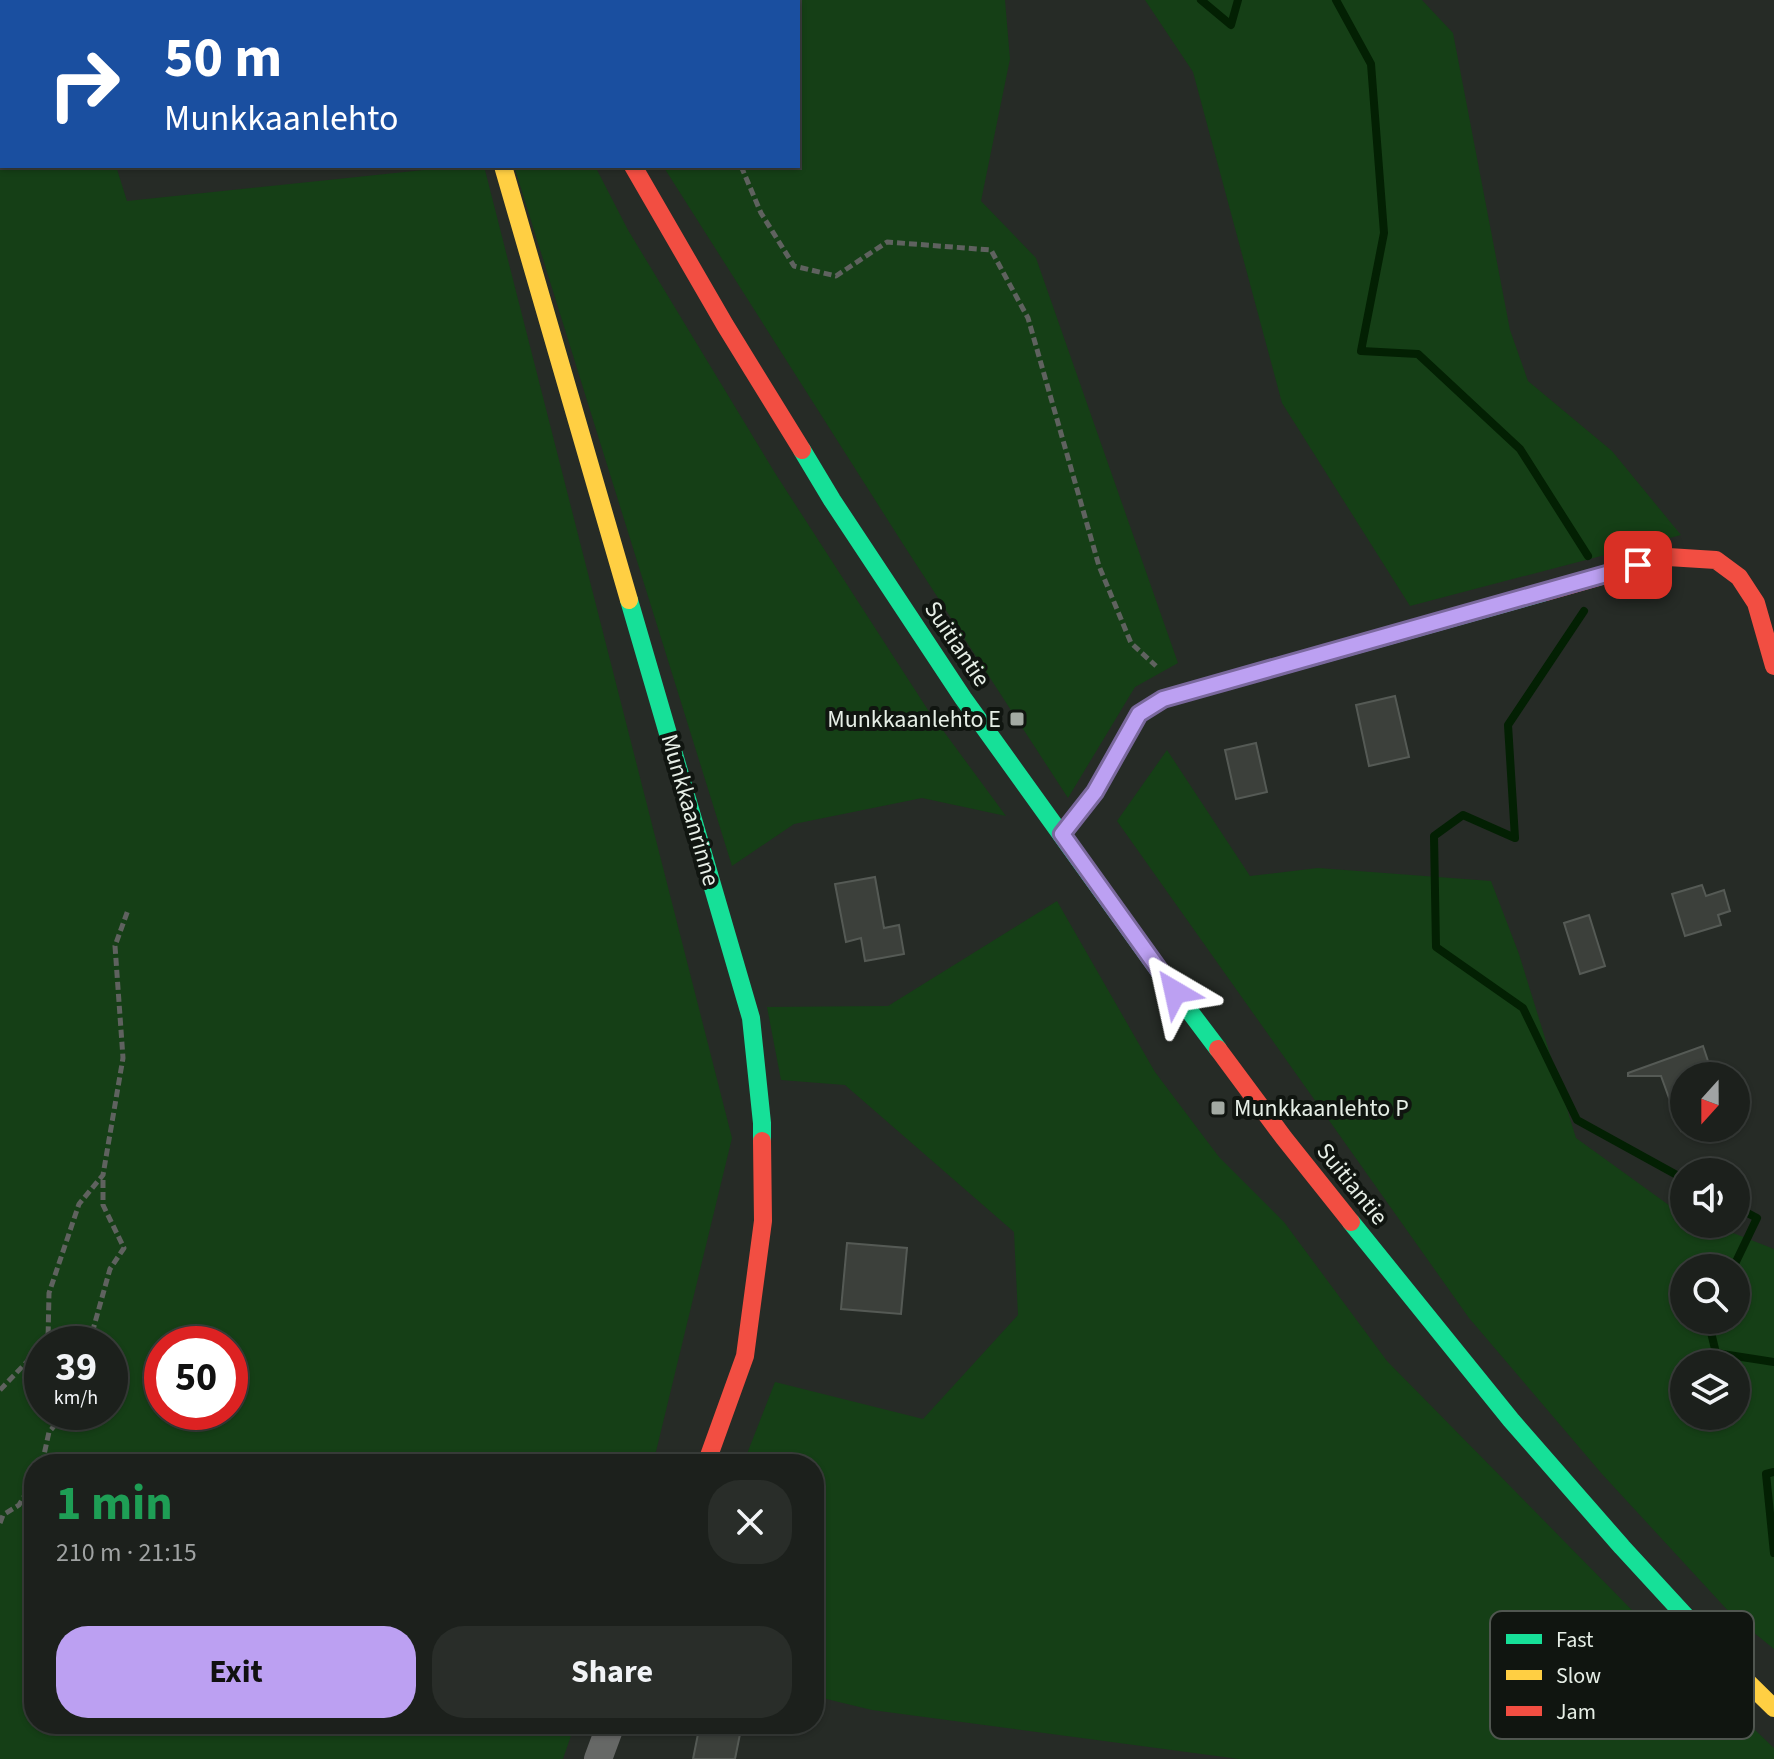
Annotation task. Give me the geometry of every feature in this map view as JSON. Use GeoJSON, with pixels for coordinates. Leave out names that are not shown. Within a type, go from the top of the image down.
{"type":"FeatureCollection","features":[{"type":"Feature","properties":{"kind":"street","name":"Munkkaanrinne"},"geometry":{"type":"LineString","coordinates":[[504,168],[751,1018],[762,1123],[763,1221],[745,1356],[710,1454]]}},
{"type":"Feature","properties":{"kind":"street","name":"Suitiantie"},"geometry":{"type":"LineString","coordinates":[[634,168],[832,500],[963,698],[1157,968],[1284,1138],[1511,1420],[1680,1611]]}},
{"type":"Feature","properties":{"kind":"street"},"geometry":{"type":"LineString","coordinates":[[1062,834],[1095,792],[1139,714],[1163,699],[1668,557],[1716,560],[1739,577],[1756,603],[1774,666]]}},
{"type":"Feature","properties":{"kind":"street","name":"Suitiantie"},"geometry":{"type":"LineString","coordinates":[[1754,1688],[1774,1708]]}},
{"type":"Feature","properties":{"kind":"street"},"geometry":{"type":"LineString","coordinates":[[598,1759],[607,1734]]}},
{"type":"Feature","properties":{"kind":"path"},"geometry":{"type":"LineString","coordinates":[[742,168],[761,213],[794,266],[836,276],[887,242],[991,250],[1028,318],[1099,566],[1131,643],[1185,693]]}},
{"type":"Feature","properties":{"kind":"path"},"geometry":{"type":"LineString","coordinates":[[94,1326],[110,1269],[124,1248],[103,1205],[103,1175],[123,1058],[115,946],[128,910]]}},
{"type":"Feature","properties":{"kind":"path"},"geometry":{"type":"LineString","coordinates":[[48,1326],[49,1293],[79,1204],[103,1175]]}},
{"type":"Feature","properties":{"kind":"path"},"geometry":{"type":"LineString","coordinates":[[0,1390],[24,1365]]}},
{"type":"Feature","properties":{"kind":"path"},"geometry":{"type":"LineString","coordinates":[[44,1454],[51,1430]]}},
{"type":"Feature","properties":{"kind":"path"},"geometry":{"type":"LineString","coordinates":[[0,1523],[3,1515],[19,1505],[24,1497]]}},
{"type":"Feature","properties":{"kind":"green space"},"geometry":{"type":"Polygon","coordinates":[[[800,0],[1005,0],[1010,59],[981,201],[1036,258],[1178,663],[1135,687],[1068,798],[664,168],[800,168],[800,0]]]}},
{"type":"Feature","properties":{"kind":"green space"},"geometry":{"type":"Polygon","coordinates":[[[1145,0],[1422,0],[1453,33],[1510,330],[1528,381],[1612,451],[1681,535],[1410,606],[1282,403],[1193,72],[1145,0]]]}},
{"type":"Feature","properties":{"kind":"green space"},"geometry":{"type":"Polygon","coordinates":[[[0,168],[117,168],[127,201],[443,168],[485,168],[732,1138],[655,1454],[24,1454],[24,1734],[572,1734],[563,1759],[0,1759],[0,168]]]}},
{"type":"Feature","properties":{"kind":"green space"},"geometry":{"type":"Polygon","coordinates":[[[515,168],[596,168],[628,230],[775,473],[928,710],[1006,816],[922,798],[794,824],[732,866],[515,168]]]}},
{"type":"Feature","properties":{"kind":"green space"},"geometry":{"type":"Polygon","coordinates":[[[1167,750],[1250,876],[1318,868],[1491,881],[1519,954],[1576,1138],[1670,1206],[1670,1238],[1746,1238],[1774,1249],[1774,1649],[1754,1633],[1754,1611],[1728,1611],[1602,1474],[1469,1318],[1117,821],[1167,750]]]}},
{"type":"Feature","properties":{"kind":"green space"},"geometry":{"type":"Polygon","coordinates":[[[1057,901],[1155,1072],[1219,1157],[1284,1222],[1387,1361],[1633,1611],[1490,1611],[1490,1739],[1754,1739],[1754,1729],[1774,1748],[1774,1759],[1239,1759],[872,1710],[824,1698],[824,1454],[747,1454],[775,1382],[923,1419],[1018,1315],[1014,1232],[845,1085],[781,1080],[767,1007],[888,1006],[1057,901]]]}},
{"type":"Feature","properties":{"kind":"building"},"geometry":{"type":"Polygon","coordinates":[[[1395,696],[1409,757],[1369,766],[1356,705],[1395,696]]]}},
{"type":"Feature","properties":{"kind":"building"},"geometry":{"type":"Polygon","coordinates":[[[1256,743],[1267,792],[1236,799],[1225,750],[1256,743]]]}},
{"type":"Feature","properties":{"kind":"building"},"geometry":{"type":"Polygon","coordinates":[[[875,877],[884,928],[899,925],[904,954],[865,961],[861,938],[846,942],[835,884],[875,877]]]}},
{"type":"Feature","properties":{"kind":"building"},"geometry":{"type":"Polygon","coordinates":[[[1702,885],[1706,896],[1724,890],[1730,911],[1718,915],[1721,925],[1685,936],[1672,894],[1702,885]]]}},
{"type":"Feature","properties":{"kind":"building"},"geometry":{"type":"Polygon","coordinates":[[[1589,915],[1605,966],[1580,974],[1564,923],[1589,915]]]}},
{"type":"Feature","properties":{"kind":"building"},"geometry":{"type":"Polygon","coordinates":[[[1703,1046],[1708,1062],[1670,1062],[1670,1101],[1661,1076],[1628,1076],[1628,1073],[1703,1046]]]}},
{"type":"Feature","properties":{"kind":"building"},"geometry":{"type":"Polygon","coordinates":[[[847,1243],[907,1248],[901,1314],[841,1309],[847,1243]]]}},
{"type":"Feature","properties":{"kind":"building"},"geometry":{"type":"Polygon","coordinates":[[[698,1734],[740,1734],[735,1759],[693,1759],[698,1734]]]}},
{"type":"Feature","properties":{"kind":"waterway"},"geometry":{"type":"LineString","coordinates":[[1201,0],[1231,25],[1238,0]]}},
{"type":"Feature","properties":{"kind":"waterway"},"geometry":{"type":"LineString","coordinates":[[1336,0],[1371,64],[1384,233],[1361,351],[1418,354],[1520,449],[1588,556]]}},
{"type":"Feature","properties":{"kind":"waterway"},"geometry":{"type":"LineString","coordinates":[[1584,611],[1508,725],[1515,838],[1463,815],[1434,836],[1436,947],[1523,1008],[1577,1120],[1670,1171]]}},
{"type":"Feature","properties":{"kind":"waterway"},"geometry":{"type":"LineString","coordinates":[[1750,1214],[1757,1218],[1750,1233]]}},
{"type":"Feature","properties":{"kind":"waterway"},"geometry":{"type":"LineString","coordinates":[[1740,1254],[1747,1238]]}},
{"type":"Feature","properties":{"kind":"waterway"},"geometry":{"type":"LineString","coordinates":[[1711,1334],[1716,1353],[1774,1362]]}},
{"type":"Feature","properties":{"kind":"waterway"},"geometry":{"type":"LineString","coordinates":[[1774,1472],[1766,1474],[1774,1553]]}},
{"type":"Feature","properties":{"kind":"traffic: fast"},"geometry":{"type":"LineString","coordinates":[[802,450],[963,698],[1218,1049]]}},
{"type":"Feature","properties":{"kind":"traffic: fast"},"geometry":{"type":"LineString","coordinates":[[1062,834],[1095,792],[1139,714],[1163,699],[1545,592]]}},
{"type":"Feature","properties":{"kind":"traffic: fast"},"geometry":{"type":"LineString","coordinates":[[629,600],[751,1018],[762,1141]]}},
{"type":"Feature","properties":{"kind":"traffic: fast"},"geometry":{"type":"LineString","coordinates":[[1351,1222],[1511,1420],[1681,1611]]}},
{"type":"Feature","properties":{"kind":"traffic: slow"},"geometry":{"type":"LineString","coordinates":[[504,168],[629,600]]}},
{"type":"Feature","properties":{"kind":"traffic: slow"},"geometry":{"type":"LineString","coordinates":[[1754,1688],[1774,1708]]}},
{"type":"Feature","properties":{"kind":"traffic: jam"},"geometry":{"type":"LineString","coordinates":[[634,168],[802,450]]}},
{"type":"Feature","properties":{"kind":"traffic: jam"},"geometry":{"type":"LineString","coordinates":[[1545,592],[1668,557],[1716,560],[1739,577],[1756,603],[1774,666]]}},
{"type":"Feature","properties":{"kind":"traffic: jam"},"geometry":{"type":"LineString","coordinates":[[1218,1049],[1351,1222]]}},
{"type":"Feature","properties":{"kind":"traffic: jam"},"geometry":{"type":"LineString","coordinates":[[710,1454],[745,1356],[763,1221],[762,1141]]}},
{"type":"Feature","properties":{"kind":"place","name":"Munkkaanlehto E"},"geometry":{"type":"Point","coordinates":[1017,719]}},
{"type":"Feature","properties":{"kind":"place","name":"Munkkaanlehto P"},"geometry":{"type":"Point","coordinates":[1218,1108]}},
{"type":"Feature","properties":{"kind":"route"},"geometry":{"type":"LineString","coordinates":[[1175,992],[1062,834],[1095,792],[1139,714],[1163,699],[1638,565]]}}]}
